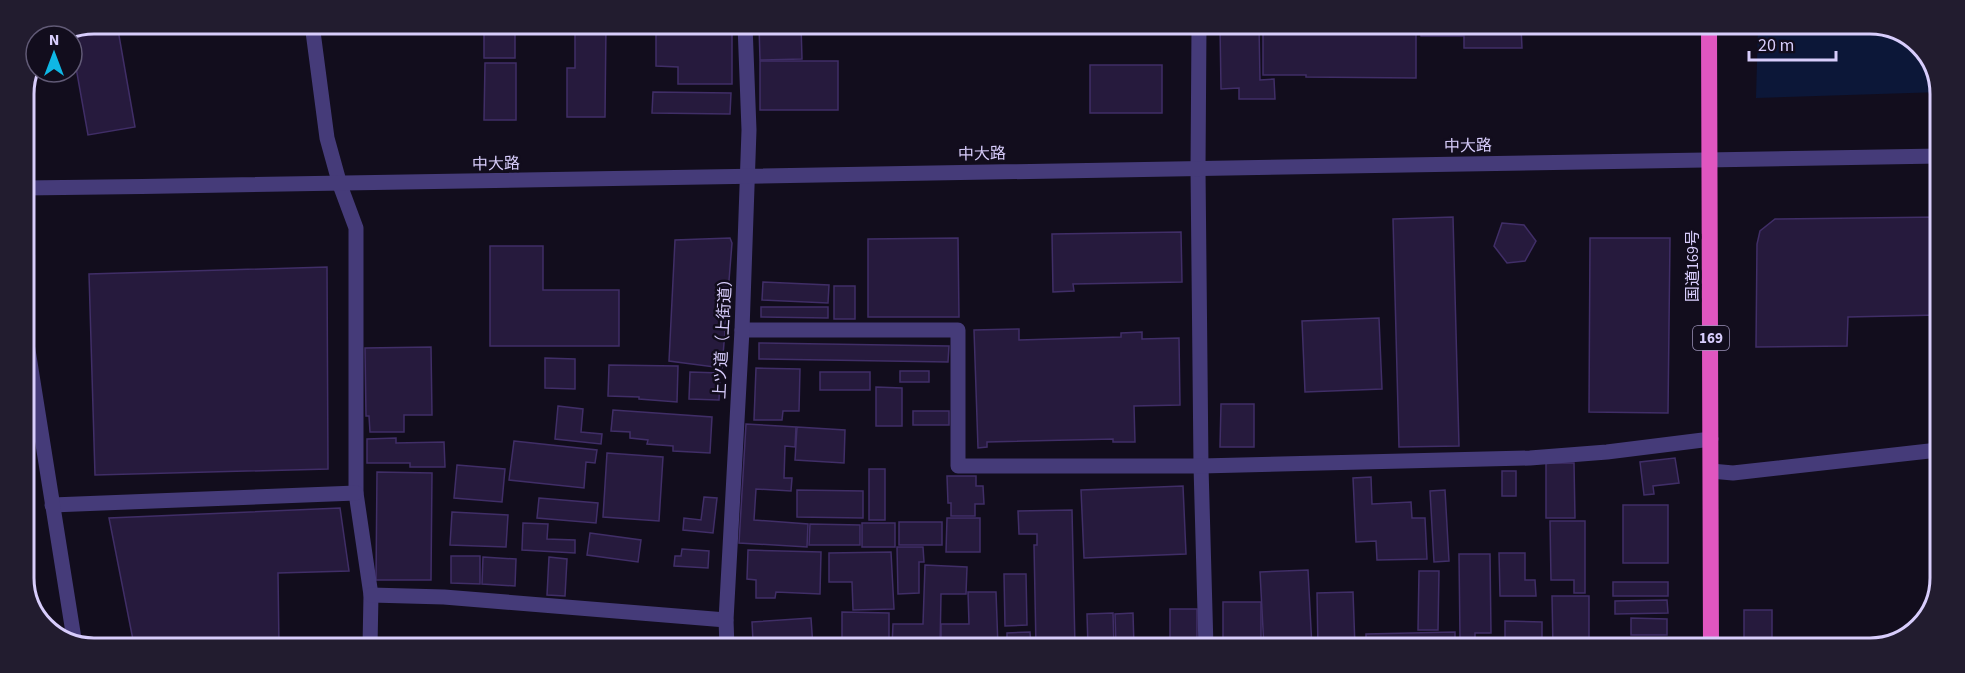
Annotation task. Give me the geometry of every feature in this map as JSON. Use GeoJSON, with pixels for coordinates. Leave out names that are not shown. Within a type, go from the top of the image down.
{"type":"FeatureCollection","features":[{"type":"Feature","properties":{"kind":"highway","name":"国道169号"},"geometry":{"type":"LineString","coordinates":[[1709,34],[1711,638]]}},
{"type":"Feature","properties":{"kind":"street"},"geometry":{"type":"LineString","coordinates":[[313,34],[327,138],[340,185],[356,228],[356,494],[371,595],[370,638]]}},
{"type":"Feature","properties":{"kind":"street","name":"上ツ道（上街道）"},"geometry":{"type":"LineString","coordinates":[[727,638],[748,176],[749,130],[745,34]]}},
{"type":"Feature","properties":{"kind":"street"},"geometry":{"type":"LineString","coordinates":[[1199,34],[1201,466],[1206,638]]}},
{"type":"Feature","properties":{"kind":"street","name":"中大路"},"geometry":{"type":"LineString","coordinates":[[34,189],[1930,156]]}},
{"type":"Feature","properties":{"kind":"street"},"geometry":{"type":"LineString","coordinates":[[742,330],[958,330],[958,466],[1201,466],[1530,458],[1606,452],[1711,439]]}},
{"type":"Feature","properties":{"kind":"street"},"geometry":{"type":"LineString","coordinates":[[35,393],[73,634]]}},
{"type":"Feature","properties":{"kind":"street"},"geometry":{"type":"LineString","coordinates":[[1711,471],[1733,473],[1930,451]]}},
{"type":"Feature","properties":{"kind":"street"},"geometry":{"type":"LineString","coordinates":[[52,505],[356,494]]}},
{"type":"Feature","properties":{"kind":"street"},"geometry":{"type":"LineString","coordinates":[[371,595],[444,597],[726,620]]}},
{"type":"Feature","properties":{"kind":"water"},"geometry":{"type":"Polygon","coordinates":[[[1758,34],[1870,34],[1890,38],[1907,47],[1918,58],[1927,75],[1930,91],[1930,92],[1756,98],[1758,34]]]}},
{"type":"Feature","properties":{"kind":"building"},"geometry":{"type":"Polygon","coordinates":[[[119,34],[135,127],[88,135],[79,84],[84,84],[84,36],[119,34]]]}},
{"type":"Feature","properties":{"kind":"building"},"geometry":{"type":"Polygon","coordinates":[[[484,34],[515,34],[515,58],[484,58],[484,34]]]}},
{"type":"Feature","properties":{"kind":"building"},"geometry":{"type":"Polygon","coordinates":[[[575,34],[606,34],[605,117],[567,117],[567,68],[575,68],[575,34]]]}},
{"type":"Feature","properties":{"kind":"building"},"geometry":{"type":"Polygon","coordinates":[[[656,34],[732,34],[732,84],[678,84],[678,67],[656,66],[656,34]]]}},
{"type":"Feature","properties":{"kind":"building"},"geometry":{"type":"Polygon","coordinates":[[[759,34],[801,34],[802,59],[760,60],[759,34]]]}},
{"type":"Feature","properties":{"kind":"building"},"geometry":{"type":"Polygon","coordinates":[[[1220,34],[1259,34],[1260,80],[1274,79],[1275,99],[1239,99],[1239,88],[1221,89],[1220,34]]]}},
{"type":"Feature","properties":{"kind":"building"},"geometry":{"type":"Polygon","coordinates":[[[1263,34],[1416,34],[1416,78],[1263,75],[1263,34]]]}},
{"type":"Feature","properties":{"kind":"building"},"geometry":{"type":"Polygon","coordinates":[[[1421,34],[1521,34],[1522,48],[1464,48],[1464,36],[1421,36],[1421,34]]]}},
{"type":"Feature","properties":{"kind":"building"},"geometry":{"type":"Polygon","coordinates":[[[760,61],[838,61],[838,110],[760,110],[760,61]]]}},
{"type":"Feature","properties":{"kind":"building"},"geometry":{"type":"Polygon","coordinates":[[[485,63],[516,63],[516,120],[484,120],[485,63]]]}},
{"type":"Feature","properties":{"kind":"building"},"geometry":{"type":"Polygon","coordinates":[[[1090,65],[1162,65],[1162,113],[1090,113],[1090,65]]]}},
{"type":"Feature","properties":{"kind":"building"},"geometry":{"type":"Polygon","coordinates":[[[653,92],[731,93],[730,114],[652,113],[653,92]]]}},
{"type":"Feature","properties":{"kind":"building"},"geometry":{"type":"Polygon","coordinates":[[[1453,217],[1459,446],[1399,447],[1393,219],[1453,217]]]}},
{"type":"Feature","properties":{"kind":"building"},"geometry":{"type":"Polygon","coordinates":[[[1930,217],[1930,315],[1848,317],[1847,346],[1756,347],[1757,244],[1760,231],[1775,219],[1930,217]]]}},
{"type":"Feature","properties":{"kind":"building"},"geometry":{"type":"Polygon","coordinates":[[[1502,223],[1524,225],[1536,241],[1525,261],[1507,263],[1494,246],[1502,223]]]}},
{"type":"Feature","properties":{"kind":"building"},"geometry":{"type":"Polygon","coordinates":[[[1181,232],[1182,282],[1073,284],[1074,291],[1053,292],[1052,234],[1181,232]]]}},
{"type":"Feature","properties":{"kind":"building"},"geometry":{"type":"Polygon","coordinates":[[[730,238],[732,243],[722,368],[669,361],[675,240],[730,238]]]}},
{"type":"Feature","properties":{"kind":"building"},"geometry":{"type":"Polygon","coordinates":[[[958,238],[959,317],[868,317],[868,239],[958,238]]]}},
{"type":"Feature","properties":{"kind":"building"},"geometry":{"type":"Polygon","coordinates":[[[1590,238],[1670,238],[1668,413],[1589,412],[1590,238]]]}},
{"type":"Feature","properties":{"kind":"building"},"geometry":{"type":"Polygon","coordinates":[[[490,246],[543,246],[543,290],[619,290],[619,346],[490,346],[490,246]]]}},
{"type":"Feature","properties":{"kind":"building"},"geometry":{"type":"Polygon","coordinates":[[[327,267],[328,469],[95,475],[89,274],[327,267]]]}},
{"type":"Feature","properties":{"kind":"building"},"geometry":{"type":"Polygon","coordinates":[[[763,282],[829,285],[828,303],[762,300],[763,282]]]}},
{"type":"Feature","properties":{"kind":"building"},"geometry":{"type":"Polygon","coordinates":[[[834,286],[855,286],[855,319],[834,319],[834,286]]]}},
{"type":"Feature","properties":{"kind":"building"},"geometry":{"type":"Polygon","coordinates":[[[761,307],[828,307],[828,318],[761,317],[761,307]]]}},
{"type":"Feature","properties":{"kind":"building"},"geometry":{"type":"Polygon","coordinates":[[[1379,318],[1382,389],[1305,392],[1302,321],[1379,318]]]}},
{"type":"Feature","properties":{"kind":"building"},"geometry":{"type":"Polygon","coordinates":[[[1019,329],[1019,340],[1121,337],[1121,333],[1142,332],[1142,339],[1179,338],[1180,405],[1134,406],[1135,442],[1113,442],[1113,439],[987,442],[987,447],[978,448],[974,330],[1019,329]]]}},
{"type":"Feature","properties":{"kind":"building"},"geometry":{"type":"Polygon","coordinates":[[[759,343],[949,346],[948,362],[759,359],[759,343]]]}},
{"type":"Feature","properties":{"kind":"building"},"geometry":{"type":"Polygon","coordinates":[[[431,347],[432,415],[404,415],[404,432],[370,432],[369,416],[366,416],[365,348],[431,347]]]}},
{"type":"Feature","properties":{"kind":"building"},"geometry":{"type":"Polygon","coordinates":[[[545,358],[575,359],[575,389],[545,388],[545,358]]]}},
{"type":"Feature","properties":{"kind":"building"},"geometry":{"type":"Polygon","coordinates":[[[609,365],[678,366],[677,402],[608,396],[609,365]]]}},
{"type":"Feature","properties":{"kind":"building"},"geometry":{"type":"Polygon","coordinates":[[[756,368],[800,369],[799,411],[783,411],[782,420],[754,420],[756,368]]]}},
{"type":"Feature","properties":{"kind":"building"},"geometry":{"type":"Polygon","coordinates":[[[900,371],[929,371],[929,382],[900,382],[900,371]]]}},
{"type":"Feature","properties":{"kind":"building"},"geometry":{"type":"Polygon","coordinates":[[[690,372],[720,373],[719,400],[689,399],[690,372]]]}},
{"type":"Feature","properties":{"kind":"building"},"geometry":{"type":"Polygon","coordinates":[[[820,372],[870,372],[870,390],[820,390],[820,372]]]}},
{"type":"Feature","properties":{"kind":"building"},"geometry":{"type":"Polygon","coordinates":[[[876,387],[902,388],[902,426],[876,426],[876,387]]]}},
{"type":"Feature","properties":{"kind":"building"},"geometry":{"type":"Polygon","coordinates":[[[1221,404],[1254,404],[1254,447],[1220,447],[1221,404]]]}},
{"type":"Feature","properties":{"kind":"building"},"geometry":{"type":"Polygon","coordinates":[[[558,406],[583,409],[581,432],[602,434],[601,444],[555,439],[558,406]]]}},
{"type":"Feature","properties":{"kind":"building"},"geometry":{"type":"Polygon","coordinates":[[[613,410],[712,417],[710,453],[673,451],[673,446],[647,444],[648,440],[630,438],[630,432],[611,431],[613,410]]]}},
{"type":"Feature","properties":{"kind":"building"},"geometry":{"type":"Polygon","coordinates":[[[913,411],[949,411],[949,425],[913,425],[913,411]]]}},
{"type":"Feature","properties":{"kind":"building"},"geometry":{"type":"Polygon","coordinates":[[[746,424],[796,427],[795,447],[785,446],[784,478],[792,478],[791,491],[756,489],[754,520],[808,524],[807,547],[739,543],[746,424]]]}},
{"type":"Feature","properties":{"kind":"building"},"geometry":{"type":"Polygon","coordinates":[[[797,427],[845,430],[844,463],[795,460],[797,427]]]}},
{"type":"Feature","properties":{"kind":"building"},"geometry":{"type":"Polygon","coordinates":[[[396,438],[396,443],[444,442],[445,467],[410,467],[410,463],[367,463],[367,439],[396,438]]]}},
{"type":"Feature","properties":{"kind":"building"},"geometry":{"type":"Polygon","coordinates":[[[514,441],[597,450],[595,463],[586,462],[584,488],[509,480],[514,441]]]}},
{"type":"Feature","properties":{"kind":"building"},"geometry":{"type":"Polygon","coordinates":[[[607,453],[663,457],[659,521],[603,517],[607,453]]]}},
{"type":"Feature","properties":{"kind":"building"},"geometry":{"type":"Polygon","coordinates":[[[1675,458],[1679,483],[1653,486],[1654,494],[1644,495],[1640,462],[1675,458]]]}},
{"type":"Feature","properties":{"kind":"building"},"geometry":{"type":"Polygon","coordinates":[[[1546,463],[1574,463],[1575,518],[1546,518],[1546,463]]]}},
{"type":"Feature","properties":{"kind":"building"},"geometry":{"type":"Polygon","coordinates":[[[457,465],[505,469],[502,502],[454,498],[457,465]]]}},
{"type":"Feature","properties":{"kind":"building"},"geometry":{"type":"Polygon","coordinates":[[[869,469],[885,469],[885,520],[869,520],[869,469]]]}},
{"type":"Feature","properties":{"kind":"building"},"geometry":{"type":"Polygon","coordinates":[[[1502,471],[1516,471],[1516,496],[1502,496],[1502,471]]]}},
{"type":"Feature","properties":{"kind":"building"},"geometry":{"type":"Polygon","coordinates":[[[377,472],[432,473],[431,580],[376,580],[377,472]]]}},
{"type":"Feature","properties":{"kind":"building"},"geometry":{"type":"Polygon","coordinates":[[[947,476],[976,476],[976,486],[983,486],[984,504],[975,504],[975,516],[951,516],[947,476]]]}},
{"type":"Feature","properties":{"kind":"building"},"geometry":{"type":"Polygon","coordinates":[[[1371,477],[1372,504],[1411,502],[1412,518],[1425,518],[1427,559],[1377,560],[1376,541],[1356,542],[1353,478],[1371,477]]]}},
{"type":"Feature","properties":{"kind":"building"},"geometry":{"type":"Polygon","coordinates":[[[1183,486],[1186,554],[1084,558],[1081,490],[1183,486]]]}},
{"type":"Feature","properties":{"kind":"building"},"geometry":{"type":"Polygon","coordinates":[[[797,490],[863,491],[863,518],[797,517],[797,490]]]}},
{"type":"Feature","properties":{"kind":"building"},"geometry":{"type":"Polygon","coordinates":[[[1445,490],[1449,561],[1434,562],[1430,491],[1445,490]]]}},
{"type":"Feature","properties":{"kind":"building"},"geometry":{"type":"Polygon","coordinates":[[[704,497],[717,498],[713,533],[683,530],[684,518],[701,520],[704,497]]]}},
{"type":"Feature","properties":{"kind":"building"},"geometry":{"type":"Polygon","coordinates":[[[539,498],[598,503],[596,523],[537,518],[539,498]]]}},
{"type":"Feature","properties":{"kind":"building"},"geometry":{"type":"Polygon","coordinates":[[[1623,505],[1668,505],[1668,563],[1623,563],[1623,505]]]}},
{"type":"Feature","properties":{"kind":"building"},"geometry":{"type":"Polygon","coordinates":[[[340,508],[349,571],[278,573],[279,638],[133,638],[109,518],[340,508]]]}},
{"type":"Feature","properties":{"kind":"building"},"geometry":{"type":"Polygon","coordinates":[[[1072,510],[1075,638],[1036,638],[1034,545],[1037,545],[1037,534],[1019,534],[1018,511],[1072,510]]]}},
{"type":"Feature","properties":{"kind":"building"},"geometry":{"type":"Polygon","coordinates":[[[452,512],[508,515],[506,547],[450,545],[452,512]]]}},
{"type":"Feature","properties":{"kind":"building"},"geometry":{"type":"Polygon","coordinates":[[[947,518],[980,518],[980,552],[946,552],[947,518]]]}},
{"type":"Feature","properties":{"kind":"building"},"geometry":{"type":"Polygon","coordinates":[[[1550,521],[1585,521],[1585,593],[1574,593],[1574,580],[1551,580],[1550,521]]]}},
{"type":"Feature","properties":{"kind":"building"},"geometry":{"type":"Polygon","coordinates":[[[899,522],[942,522],[942,545],[899,545],[899,522]]]}},
{"type":"Feature","properties":{"kind":"building"},"geometry":{"type":"Polygon","coordinates":[[[523,523],[548,524],[547,539],[575,540],[575,553],[522,550],[523,523]]]}},
{"type":"Feature","properties":{"kind":"building"},"geometry":{"type":"Polygon","coordinates":[[[862,523],[895,523],[895,547],[862,547],[862,523]]]}},
{"type":"Feature","properties":{"kind":"building"},"geometry":{"type":"Polygon","coordinates":[[[810,524],[860,525],[860,545],[809,545],[810,524]]]}},
{"type":"Feature","properties":{"kind":"building"},"geometry":{"type":"Polygon","coordinates":[[[590,533],[641,540],[638,562],[587,555],[590,533]]]}},
{"type":"Feature","properties":{"kind":"building"},"geometry":{"type":"Polygon","coordinates":[[[897,547],[923,547],[924,562],[919,562],[919,593],[898,594],[897,547]]]}},
{"type":"Feature","properties":{"kind":"building"},"geometry":{"type":"Polygon","coordinates":[[[682,549],[709,551],[708,568],[674,566],[675,556],[681,556],[682,549]]]}},
{"type":"Feature","properties":{"kind":"building"},"geometry":{"type":"Polygon","coordinates":[[[748,550],[821,552],[820,594],[776,592],[775,598],[756,598],[756,580],[747,579],[748,550]]]}},
{"type":"Feature","properties":{"kind":"building"},"geometry":{"type":"Polygon","coordinates":[[[891,552],[894,609],[853,610],[852,582],[829,582],[829,553],[891,552]]]}},
{"type":"Feature","properties":{"kind":"building"},"geometry":{"type":"Polygon","coordinates":[[[1499,553],[1525,553],[1525,580],[1535,580],[1536,596],[1500,596],[1499,553]]]}},
{"type":"Feature","properties":{"kind":"building"},"geometry":{"type":"Polygon","coordinates":[[[1459,554],[1490,554],[1491,633],[1475,633],[1475,638],[1460,638],[1459,554]]]}},
{"type":"Feature","properties":{"kind":"building"},"geometry":{"type":"Polygon","coordinates":[[[451,556],[480,556],[480,584],[451,583],[451,556]]]}},
{"type":"Feature","properties":{"kind":"building"},"geometry":{"type":"Polygon","coordinates":[[[483,557],[516,559],[515,586],[482,584],[483,557]]]}},
{"type":"Feature","properties":{"kind":"building"},"geometry":{"type":"Polygon","coordinates":[[[549,557],[567,559],[565,596],[547,595],[549,557]]]}},
{"type":"Feature","properties":{"kind":"building"},"geometry":{"type":"Polygon","coordinates":[[[925,565],[967,567],[966,594],[941,594],[940,638],[892,638],[893,624],[923,624],[925,565]]]}},
{"type":"Feature","properties":{"kind":"building"},"geometry":{"type":"Polygon","coordinates":[[[1308,570],[1311,638],[1263,638],[1260,572],[1308,570]]]}},
{"type":"Feature","properties":{"kind":"building"},"geometry":{"type":"Polygon","coordinates":[[[1419,571],[1439,571],[1438,630],[1418,630],[1419,571]]]}},
{"type":"Feature","properties":{"kind":"building"},"geometry":{"type":"Polygon","coordinates":[[[1004,574],[1026,574],[1027,625],[1005,626],[1004,574]]]}},
{"type":"Feature","properties":{"kind":"building"},"geometry":{"type":"Polygon","coordinates":[[[1613,582],[1668,582],[1668,596],[1613,596],[1613,582]]]}},
{"type":"Feature","properties":{"kind":"building"},"geometry":{"type":"Polygon","coordinates":[[[968,592],[996,592],[998,638],[941,638],[941,624],[969,624],[968,592]]]}},
{"type":"Feature","properties":{"kind":"building"},"geometry":{"type":"Polygon","coordinates":[[[1353,592],[1355,638],[1318,638],[1317,593],[1353,592]]]}},
{"type":"Feature","properties":{"kind":"building"},"geometry":{"type":"Polygon","coordinates":[[[1552,596],[1589,596],[1589,638],[1553,638],[1552,596]]]}},
{"type":"Feature","properties":{"kind":"building"},"geometry":{"type":"Polygon","coordinates":[[[1667,600],[1668,613],[1615,614],[1615,601],[1667,600]]]}},
{"type":"Feature","properties":{"kind":"building"},"geometry":{"type":"Polygon","coordinates":[[[1223,602],[1261,602],[1261,638],[1223,638],[1223,602]]]}},
{"type":"Feature","properties":{"kind":"building"},"geometry":{"type":"Polygon","coordinates":[[[1170,609],[1197,609],[1197,638],[1170,638],[1170,609]]]}},
{"type":"Feature","properties":{"kind":"building"},"geometry":{"type":"Polygon","coordinates":[[[1744,610],[1772,610],[1772,638],[1744,638],[1744,610]]]}},
{"type":"Feature","properties":{"kind":"building"},"geometry":{"type":"Polygon","coordinates":[[[842,612],[889,613],[889,638],[842,638],[842,612]]]}},
{"type":"Feature","properties":{"kind":"building"},"geometry":{"type":"Polygon","coordinates":[[[1113,613],[1114,638],[1088,638],[1087,614],[1113,613]]]}},
{"type":"Feature","properties":{"kind":"building"},"geometry":{"type":"Polygon","coordinates":[[[1133,613],[1134,638],[1116,638],[1115,614],[1133,613]]]}},
{"type":"Feature","properties":{"kind":"building"},"geometry":{"type":"Polygon","coordinates":[[[811,618],[812,638],[753,638],[752,622],[811,618]]]}},
{"type":"Feature","properties":{"kind":"building"},"geometry":{"type":"Polygon","coordinates":[[[1631,618],[1667,619],[1667,635],[1631,635],[1631,618]]]}},
{"type":"Feature","properties":{"kind":"building"},"geometry":{"type":"Polygon","coordinates":[[[1505,621],[1542,622],[1542,638],[1505,638],[1505,621]]]}},
{"type":"Feature","properties":{"kind":"building"},"geometry":{"type":"Polygon","coordinates":[[[1030,632],[1030,638],[1007,638],[1007,633],[1030,632]]]}},
{"type":"Feature","properties":{"kind":"building"},"geometry":{"type":"Polygon","coordinates":[[[1455,632],[1455,638],[1366,638],[1366,634],[1455,632]]]}}]}
